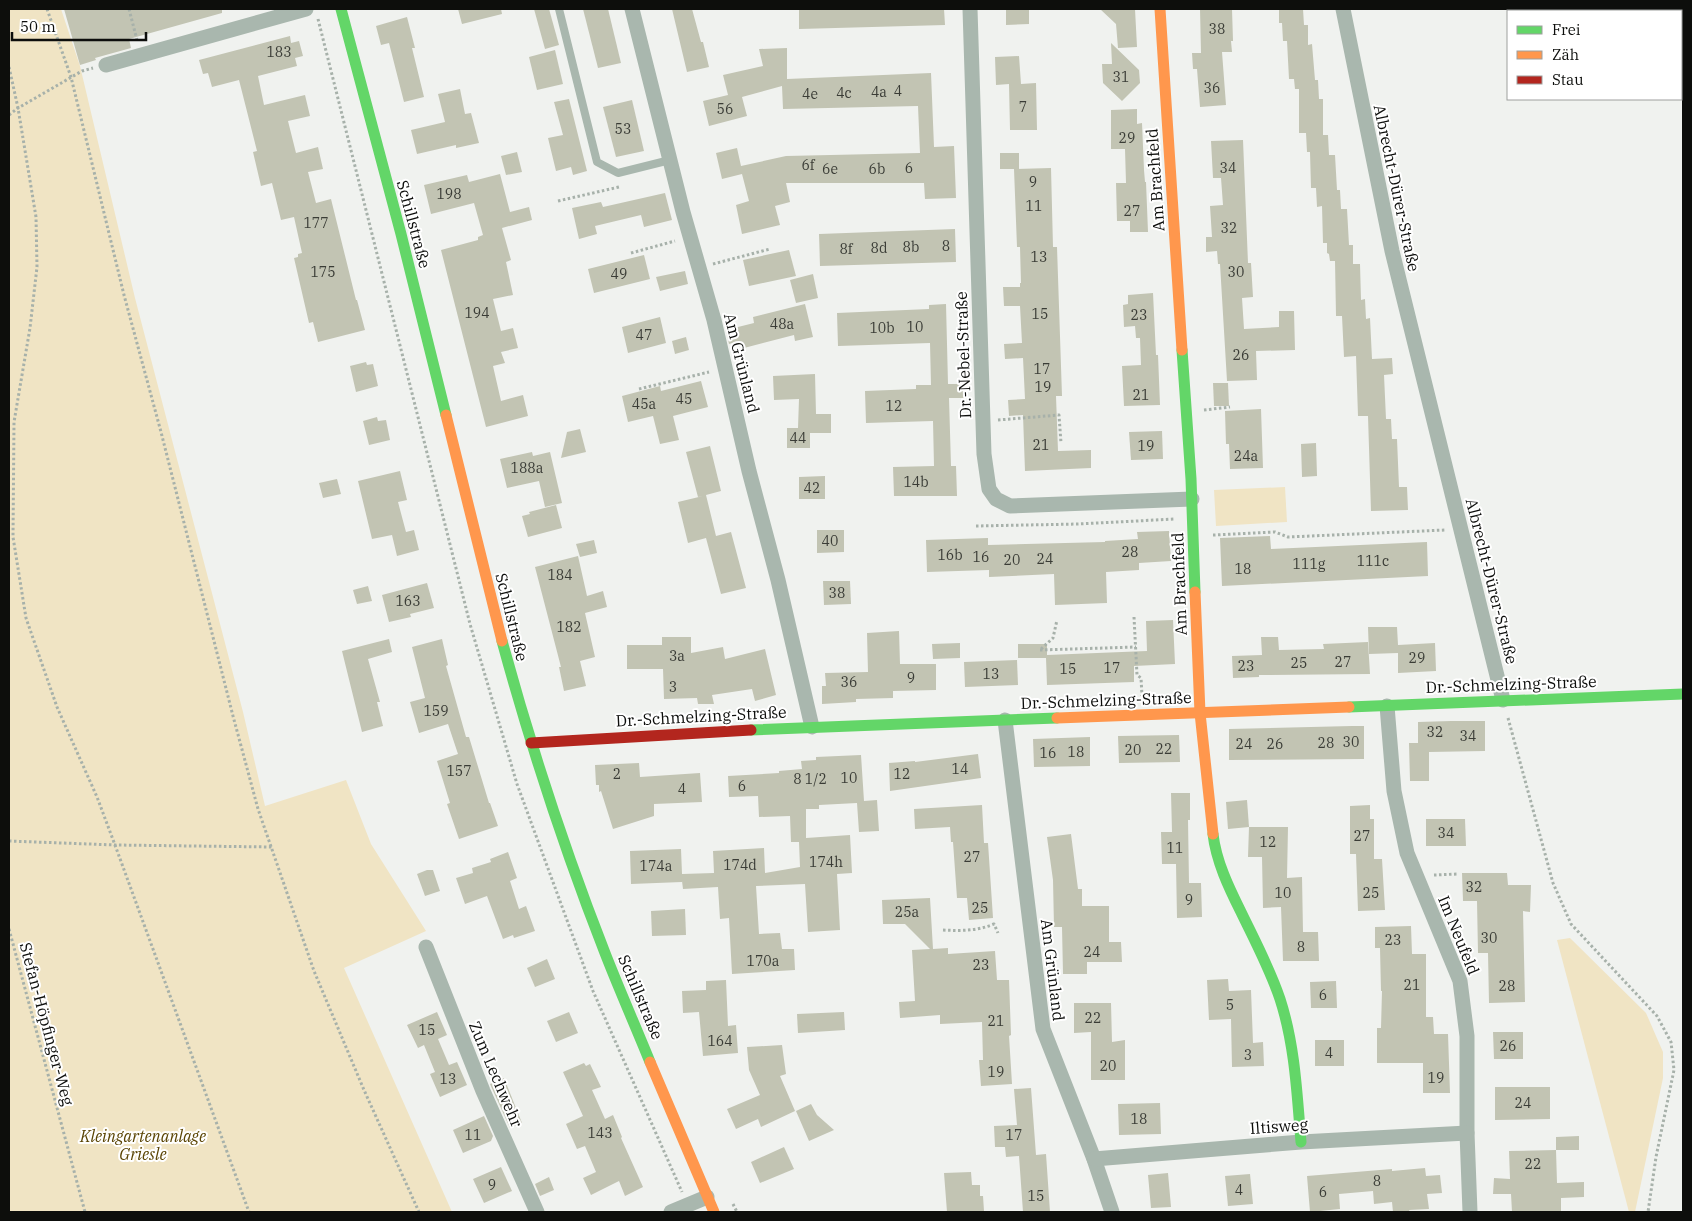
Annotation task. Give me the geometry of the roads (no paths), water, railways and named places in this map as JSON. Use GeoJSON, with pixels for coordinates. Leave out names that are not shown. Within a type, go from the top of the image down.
{"type":"FeatureCollection","features":[{"type":"Feature","properties":{"kind":"street"},"geometry":{"type":"LineString","coordinates":[[106,65],[306,9]]}},
{"type":"Feature","properties":{"kind":"street","name":"Schillstraße"},"geometry":{"type":"LineString","coordinates":[[341,9],[401,234],[509,671],[531,743],[572,866],[605,954],[714,1212]]}},
{"type":"Feature","properties":{"kind":"street","name":"Am Grünland"},"geometry":{"type":"LineString","coordinates":[[632,9],[690,237],[726,368],[812,727]]}},
{"type":"Feature","properties":{"kind":"street","name":"Dr.-Nebel-Straße"},"geometry":{"type":"LineString","coordinates":[[970,9],[982,421],[989,489],[996,499],[1010,506],[1192,499]]}},
{"type":"Feature","properties":{"kind":"street","name":"Am Brachfeld"},"geometry":{"type":"LineString","coordinates":[[1160,9],[1192,499],[1200,713],[1214,846],[1229,887],[1260,949],[1280,1000],[1296,1065],[1301,1142]]}},
{"type":"Feature","properties":{"kind":"street","name":"Albrecht-Dürer-Straße"},"geometry":{"type":"LineString","coordinates":[[1343,9],[1392,251],[1503,700]]}},
{"type":"Feature","properties":{"kind":"street","name":"Dr.-Schmelzing-Straße"},"geometry":{"type":"LineString","coordinates":[[531,743],[812,727],[1142,716],[1683,694]]}},
{"type":"Feature","properties":{"kind":"street","name":"Im Neufeld"},"geometry":{"type":"LineString","coordinates":[[1387,706],[1394,791],[1407,853],[1460,981],[1467,1036],[1467,1134],[1470,1212]]}},
{"type":"Feature","properties":{"kind":"street","name":"Am Grünland"},"geometry":{"type":"LineString","coordinates":[[1005,720],[1043,1029],[1094,1160],[1112,1212]]}},
{"type":"Feature","properties":{"kind":"street","name":"Zum Lechwehr"},"geometry":{"type":"LineString","coordinates":[[426,947],[484,1091],[537,1212]]}},
{"type":"Feature","properties":{"kind":"street","name":"Iltisweg"},"geometry":{"type":"LineString","coordinates":[[1094,1160],[1301,1142],[1467,1134]]}},
{"type":"Feature","properties":{"kind":"street"},"geometry":{"type":"LineString","coordinates":[[671,1212],[707,1196]]}},
{"type":"Feature","properties":{"kind":"lane"},"geometry":{"type":"LineString","coordinates":[[559,9],[597,162],[618,173],[670,160]]}},
{"type":"Feature","properties":{"kind":"park label","name":"Kleingartenanlage Griesle"},"geometry":{"type":"Point","coordinates":[143,1145]}}]}
